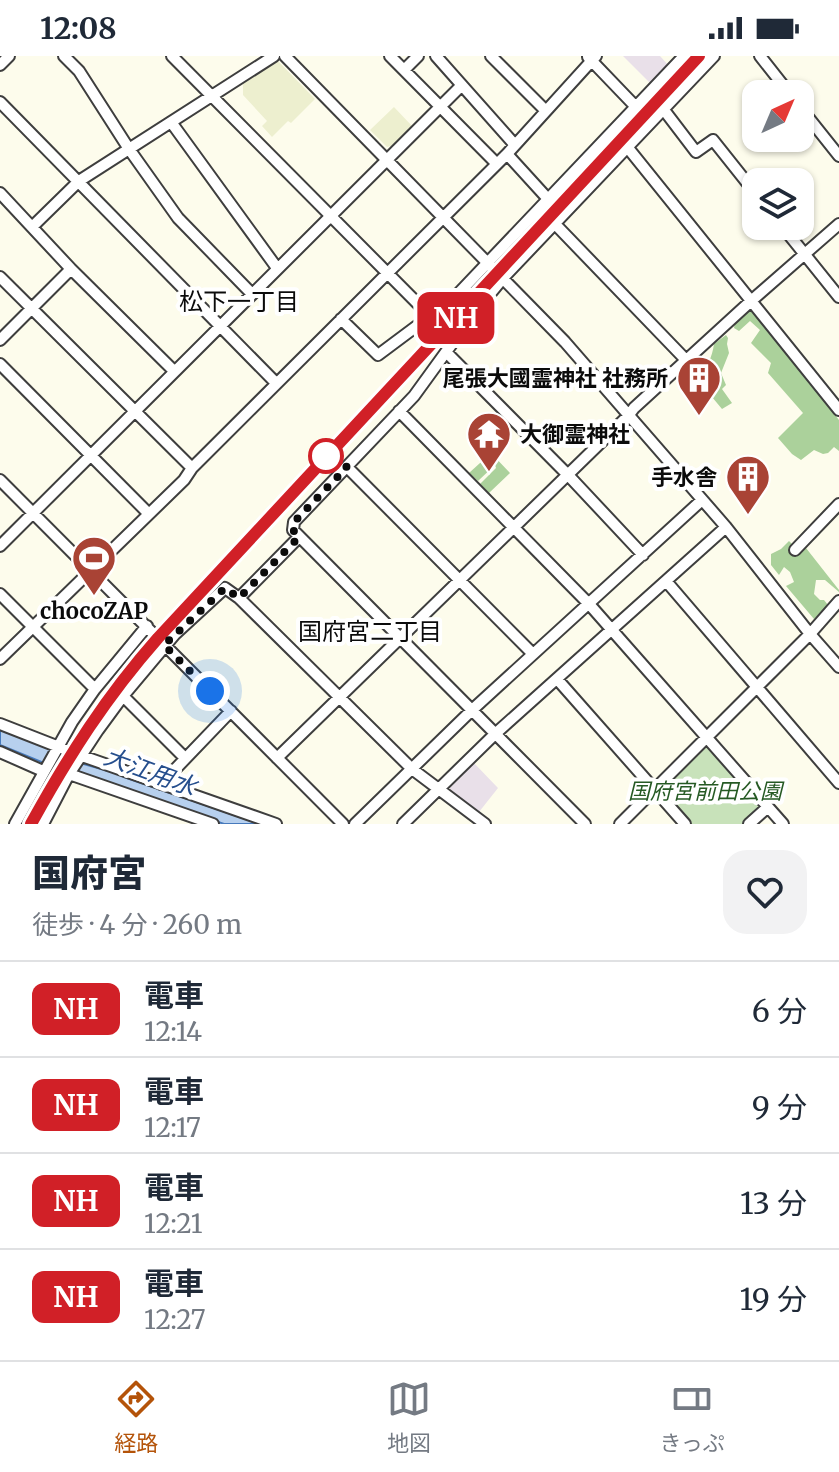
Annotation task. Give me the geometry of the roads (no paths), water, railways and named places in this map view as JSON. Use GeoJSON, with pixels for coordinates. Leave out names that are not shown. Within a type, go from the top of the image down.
{"type":"FeatureCollection","features":[{"type":"Feature","properties":{"kind":"street"},"geometry":{"type":"LineString","coordinates":[[0,65],[9,56]]}},
{"type":"Feature","properties":{"kind":"street"},"geometry":{"type":"LineString","coordinates":[[64,56],[79,71],[178,218],[252,294]]}},
{"type":"Feature","properties":{"kind":"street"},"geometry":{"type":"LineString","coordinates":[[172,56],[430,316]]}},
{"type":"Feature","properties":{"kind":"street"},"geometry":{"type":"LineString","coordinates":[[32,227],[79,181],[274,56]]}},
{"type":"Feature","properties":{"kind":"street"},"geometry":{"type":"LineString","coordinates":[[286,56],[565,342],[726,527],[839,667]]}},
{"type":"Feature","properties":{"kind":"street"},"geometry":{"type":"LineString","coordinates":[[390,56],[497,164]]}},
{"type":"Feature","properties":{"kind":"street"},"geometry":{"type":"LineString","coordinates":[[404,70],[418,56]]}},
{"type":"Feature","properties":{"kind":"street"},"geometry":{"type":"LineString","coordinates":[[436,56],[515,145]]}},
{"type":"Feature","properties":{"kind":"street"},"geometry":{"type":"LineString","coordinates":[[491,56],[546,111]]}},
{"type":"Feature","properties":{"kind":"street"},"geometry":{"type":"LineString","coordinates":[[341,319],[378,355],[430,316],[457,295],[684,56]]}},
{"type":"Feature","properties":{"kind":"street"},"geometry":{"type":"LineString","coordinates":[[585,824],[299,537],[293,530],[294,522],[414,396],[503,278],[714,56]]}},
{"type":"Feature","properties":{"kind":"street"},"geometry":{"type":"LineString","coordinates":[[760,56],[779,80]]}},
{"type":"Feature","properties":{"kind":"street"},"geometry":{"type":"LineString","coordinates":[[0,659],[184,480],[192,468],[276,383],[507,154],[591,58],[636,107]]}},
{"type":"Feature","properties":{"kind":"street"},"geometry":{"type":"LineString","coordinates":[[0,546],[461,86]]}},
{"type":"Feature","properties":{"kind":"street"},"geometry":{"type":"LineString","coordinates":[[0,102],[276,383]]}},
{"type":"Feature","properties":{"kind":"street"},"geometry":{"type":"LineString","coordinates":[[664,110],[696,152],[713,140],[742,176]]}},
{"type":"Feature","properties":{"kind":"street"},"geometry":{"type":"LineString","coordinates":[[171,122],[277,268]]}},
{"type":"Feature","properties":{"kind":"street"},"geometry":{"type":"LineString","coordinates":[[814,125],[839,156]]}},
{"type":"Feature","properties":{"kind":"street"},"geometry":{"type":"LineString","coordinates":[[628,148],[839,410]]}},
{"type":"Feature","properties":{"kind":"street"},"geometry":{"type":"LineString","coordinates":[[507,154],[548,199]]}},
{"type":"Feature","properties":{"kind":"street"},"geometry":{"type":"LineString","coordinates":[[0,193],[174,371]]}},
{"type":"Feature","properties":{"kind":"street"},"geometry":{"type":"LineString","coordinates":[[555,224],[686,360]]}},
{"type":"Feature","properties":{"kind":"street"},"geometry":{"type":"LineString","coordinates":[[277,758],[634,408],[839,224]]}},
{"type":"Feature","properties":{"kind":"street"},"geometry":{"type":"LineString","coordinates":[[793,240],[839,297]]}},
{"type":"Feature","properties":{"kind":"street"},"geometry":{"type":"LineString","coordinates":[[0,340],[71,269]]}},
{"type":"Feature","properties":{"kind":"street"},"geometry":{"type":"LineString","coordinates":[[0,277],[192,468]]}},
{"type":"Feature","properties":{"kind":"street"},"geometry":{"type":"LineString","coordinates":[[446,352],[643,555]]}},
{"type":"Feature","properties":{"kind":"street"},"geometry":{"type":"LineString","coordinates":[[0,364],[149,514]]}},
{"type":"Feature","properties":{"kind":"street"},"geometry":{"type":"LineString","coordinates":[[399,411],[589,604],[783,824]]}},
{"type":"Feature","properties":{"kind":"street"},"geometry":{"type":"LineString","coordinates":[[347,467],[533,654]]}},
{"type":"Feature","properties":{"kind":"street"},"geometry":{"type":"LineString","coordinates":[[0,480],[343,824]]}},
{"type":"Feature","properties":{"kind":"street"},"geometry":{"type":"LineString","coordinates":[[355,824],[472,710],[702,500]]}},
{"type":"Feature","properties":{"kind":"street"},"geometry":{"type":"LineString","coordinates":[[795,550],[839,504]]}},
{"type":"Feature","properties":{"kind":"street"},"geometry":{"type":"LineString","coordinates":[[403,824],[495,734],[726,527]]}},
{"type":"Feature","properties":{"kind":"street"},"geometry":{"type":"LineString","coordinates":[[239,598],[299,537]]}},
{"type":"Feature","properties":{"kind":"street"},"geometry":{"type":"LineString","coordinates":[[666,581],[839,783]]}},
{"type":"Feature","properties":{"kind":"street"},"geometry":{"type":"LineString","coordinates":[[43,824],[69,774],[123,696],[164,645],[225,588],[239,598],[412,769],[485,824]]}},
{"type":"Feature","properties":{"kind":"street"},"geometry":{"type":"LineString","coordinates":[[0,594],[95,689]]}},
{"type":"Feature","properties":{"kind":"street"},"geometry":{"type":"LineString","coordinates":[[620,824],[757,688],[839,601]]}},
{"type":"Feature","properties":{"kind":"street"},"geometry":{"type":"LineString","coordinates":[[15,824],[72,722],[147,626]]}},
{"type":"Feature","properties":{"kind":"street"},"geometry":{"type":"LineString","coordinates":[[557,679],[685,824]]}},
{"type":"Feature","properties":{"kind":"street"},"geometry":{"type":"LineString","coordinates":[[123,696],[185,758]]}},
{"type":"Feature","properties":{"kind":"street"},"geometry":{"type":"LineString","coordinates":[[161,784],[231,711]]}},
{"type":"Feature","properties":{"kind":"street"},"geometry":{"type":"LineString","coordinates":[[0,724],[80,758],[161,784],[244,818],[276,824]]}},
{"type":"Feature","properties":{"kind":"street"},"geometry":{"type":"LineString","coordinates":[[0,752],[44,768]]}},
{"type":"Feature","properties":{"kind":"street"},"geometry":{"type":"LineString","coordinates":[[69,774],[213,824]]}},
{"type":"Feature","properties":{"kind":"street"},"geometry":{"type":"LineString","coordinates":[[749,824],[768,807]]}},
{"type":"Feature","properties":{"kind":"water"},"geometry":{"type":"Polygon","coordinates":[[[0,729],[73,761],[260,824],[224,824],[66,772],[0,745],[0,729]]]}},
{"type":"Feature","properties":{"kind":"railway"},"geometry":{"type":"LineString","coordinates":[[25,824],[84,725],[154,634],[693,56]]}},
{"type":"Feature","properties":{"kind":"train","name":"NH"},"geometry":{"type":"LineString","coordinates":[[31,824],[59,772],[137,661],[699,56]]}},
{"type":"Feature","properties":{"kind":"place","name":"尾張大國霊神社 社務所"},"geometry":{"type":"Point","coordinates":[699,417]}},
{"type":"Feature","properties":{"kind":"place","name":"大御霊神社"},"geometry":{"type":"Point","coordinates":[489,473]}},
{"type":"Feature","properties":{"kind":"place","name":"手水舎"},"geometry":{"type":"Point","coordinates":[748,516]}},
{"type":"Feature","properties":{"kind":"place","name":"chocoZAP"},"geometry":{"type":"Point","coordinates":[94,597]}},
{"type":"Feature","properties":{"kind":"district","name":"松下一丁目"},"geometry":{"type":"Point","coordinates":[239,302]}},
{"type":"Feature","properties":{"kind":"district","name":"国府宮二丁目"},"geometry":{"type":"Point","coordinates":[370,632]}},
{"type":"Feature","properties":{"kind":"water label","name":"大江用水"},"geometry":{"type":"Point","coordinates":[150,772]}},
{"type":"Feature","properties":{"kind":"park label","name":"国府宮前田公園"},"geometry":{"type":"Point","coordinates":[705,791]}}]}
